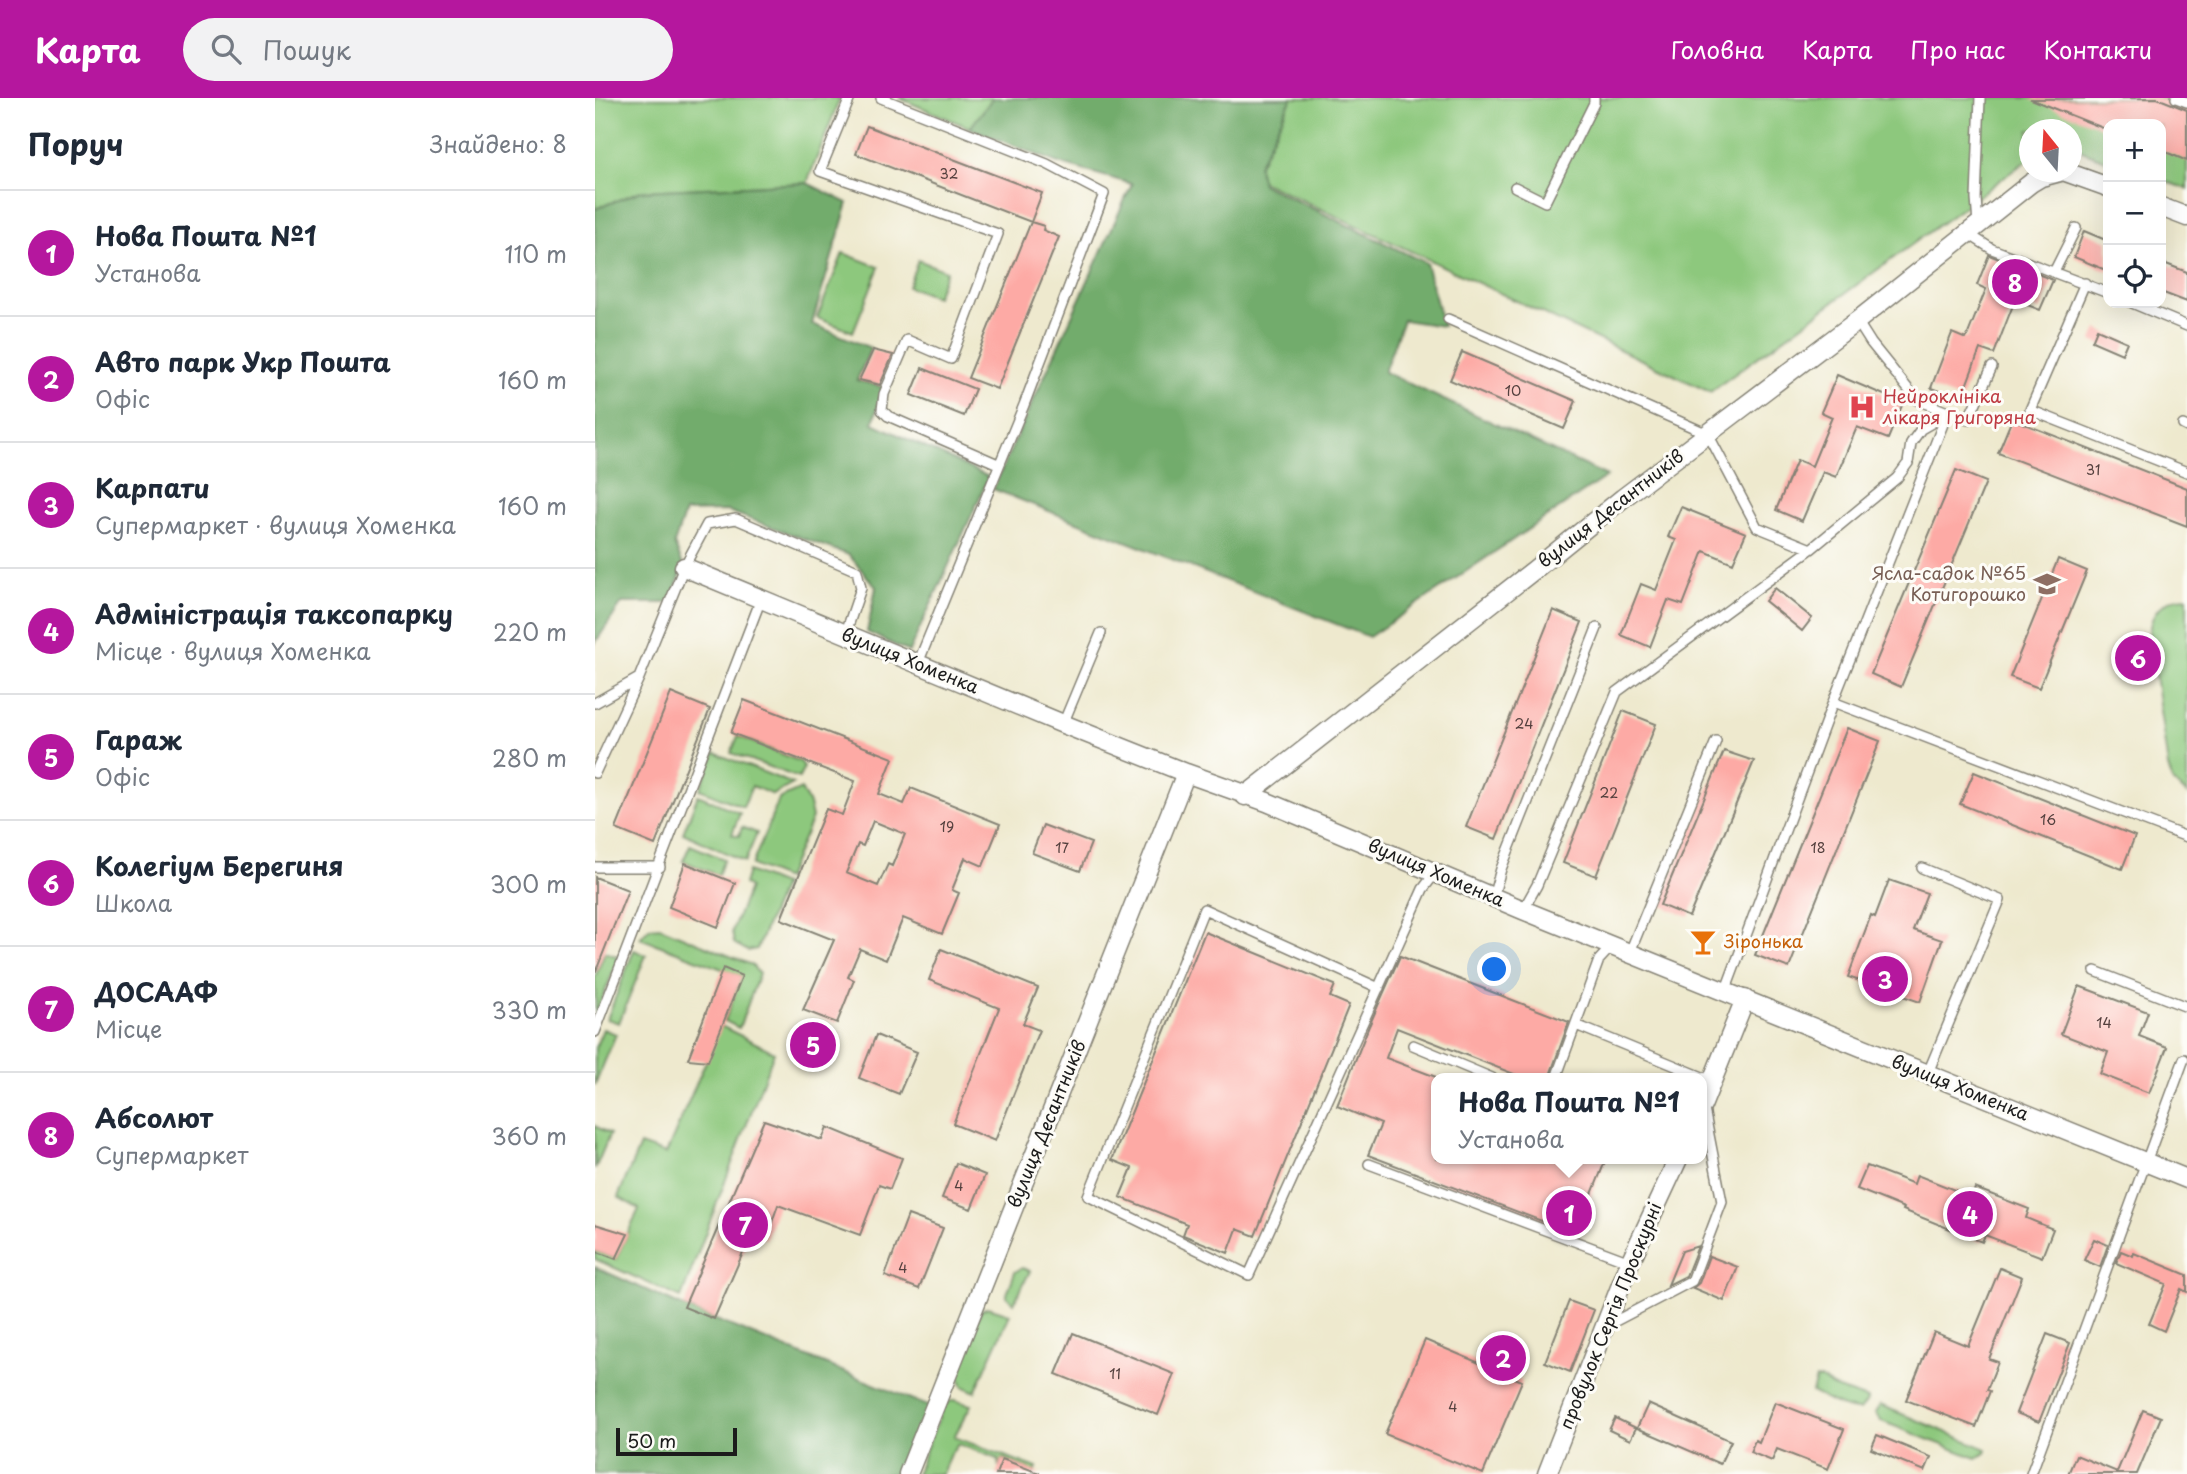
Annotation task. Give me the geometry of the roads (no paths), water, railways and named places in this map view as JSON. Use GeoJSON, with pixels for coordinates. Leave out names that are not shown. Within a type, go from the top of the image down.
{"type":"FeatureCollection","features":[{"type":"Feature","properties":{"kind":"street"},"geometry":{"type":"LineString","coordinates":[[2082,178],[2103,185]]}},
{"type":"Feature","properties":{"kind":"street","name":"вулиця Десантників"},"geometry":{"type":"LineString","coordinates":[[1245,796],[2033,182]]}},
{"type":"Feature","properties":{"kind":"street"},"geometry":{"type":"LineString","coordinates":[[2166,209],[2187,217]]}},
{"type":"Feature","properties":{"kind":"street","name":"вулиця Хоменка"},"geometry":{"type":"LineString","coordinates":[[684,567],[1063,724],[1245,796],[1268,802],[1523,910],[2187,1179]]}},
{"type":"Feature","properties":{"kind":"street","name":"вулиця Десантників"},"geometry":{"type":"LineString","coordinates":[[908,1474],[1186,773]]}},
{"type":"Feature","properties":{"kind":"street"},"geometry":{"type":"LineString","coordinates":[[1707,1093],[1745,999]]}},
{"type":"Feature","properties":{"kind":"street","name":"провулок Сергія Проскурні"},"geometry":{"type":"LineString","coordinates":[[1546,1474],[1630,1262],[1676,1164]]}},
{"type":"Feature","properties":{"kind":"lane"},"geometry":{"type":"LineString","coordinates":[[850,98],[820,171],[998,234],[951,359],[907,340],[884,394],[883,410],[888,416],[998,464]]}},
{"type":"Feature","properties":{"kind":"lane"},"geometry":{"type":"LineString","coordinates":[[881,98],[1047,164],[1104,194],[1024,405],[918,663]]}},
{"type":"Feature","properties":{"kind":"lane"},"geometry":{"type":"LineString","coordinates":[[1515,187],[1545,202],[1594,103],[1594,98]]}},
{"type":"Feature","properties":{"kind":"lane"},"geometry":{"type":"LineString","coordinates":[[1980,98],[1976,199],[1972,228],[1992,250],[2103,291]]}},
{"type":"Feature","properties":{"kind":"lane"},"geometry":{"type":"LineString","coordinates":[[2176,98],[2187,102]]}},
{"type":"Feature","properties":{"kind":"lane"},"geometry":{"type":"LineString","coordinates":[[2054,272],[2075,228]]}},
{"type":"Feature","properties":{"kind":"lane"},"geometry":{"type":"LineString","coordinates":[[2085,283],[2030,410],[2187,472]]}},
{"type":"Feature","properties":{"kind":"lane"},"geometry":{"type":"LineString","coordinates":[[2144,308],[2187,326]]}},
{"type":"Feature","properties":{"kind":"lane"},"geometry":{"type":"LineString","coordinates":[[1448,319],[1708,434],[1757,527],[1811,549]]}},
{"type":"Feature","properties":{"kind":"lane"},"geometry":{"type":"LineString","coordinates":[[1857,321],[1871,343],[1917,400],[1947,414],[1968,421],[1991,367]]}},
{"type":"Feature","properties":{"kind":"lane"},"geometry":{"type":"LineString","coordinates":[[1523,910],[1537,885],[1617,692],[1811,549],[1897,478],[1907,463],[1911,443],[1921,429],[1947,414]]}},
{"type":"Feature","properties":{"kind":"lane"},"geometry":{"type":"LineString","coordinates":[[1725,992],[1833,702],[1947,414]]}},
{"type":"Feature","properties":{"kind":"lane"},"geometry":{"type":"LineString","coordinates":[[595,773],[639,678],[684,567],[707,524],[736,519],[857,571],[861,587],[845,635]]}},
{"type":"Feature","properties":{"kind":"lane"},"geometry":{"type":"LineString","coordinates":[[595,1032],[761,599]]}},
{"type":"Feature","properties":{"kind":"lane"},"geometry":{"type":"LineString","coordinates":[[1493,897],[1501,869],[1597,628]]}},
{"type":"Feature","properties":{"kind":"lane"},"geometry":{"type":"LineString","coordinates":[[1063,724],[1101,633]]}},
{"type":"Feature","properties":{"kind":"lane"},"geometry":{"type":"LineString","coordinates":[[595,703],[639,678]]}},
{"type":"Feature","properties":{"kind":"lane"},"geometry":{"type":"LineString","coordinates":[[1833,702],[2187,837]]}},
{"type":"Feature","properties":{"kind":"lane"},"geometry":{"type":"LineString","coordinates":[[1630,953],[1716,741]]}},
{"type":"Feature","properties":{"kind":"lane"},"geometry":{"type":"LineString","coordinates":[[595,867],[660,867]]}},
{"type":"Feature","properties":{"kind":"lane"},"geometry":{"type":"LineString","coordinates":[[1922,868],[2000,900],[1927,1075]]}},
{"type":"Feature","properties":{"kind":"lane"},"geometry":{"type":"LineString","coordinates":[[1379,988],[1204,909],[1088,1196],[1249,1275],[1379,988],[1423,889],[1436,872]]}},
{"type":"Feature","properties":{"kind":"lane"},"geometry":{"type":"LineString","coordinates":[[1558,1073],[1599,960],[1612,946]]}},
{"type":"Feature","properties":{"kind":"lane"},"geometry":{"type":"LineString","coordinates":[[2095,971],[2187,1007]]}},
{"type":"Feature","properties":{"kind":"lane"},"geometry":{"type":"LineString","coordinates":[[1576,1025],[1693,1073]]}},
{"type":"Feature","properties":{"kind":"lane"},"geometry":{"type":"LineString","coordinates":[[1413,1045],[1480,1073]]}},
{"type":"Feature","properties":{"kind":"lane"},"geometry":{"type":"LineString","coordinates":[[2031,1474],[2184,1059]]}},
{"type":"Feature","properties":{"kind":"lane"},"geometry":{"type":"LineString","coordinates":[[1707,1079],[1712,1081]]}},
{"type":"Feature","properties":{"kind":"lane"},"geometry":{"type":"LineString","coordinates":[[1604,1327],[1692,1282],[1722,1202],[1707,1129]]}},
{"type":"Feature","properties":{"kind":"lane"},"geometry":{"type":"LineString","coordinates":[[1369,1164],[1630,1262]]}},
{"type":"Feature","properties":{"kind":"place","name":"Абсолют"},"geometry":{"type":"Point","coordinates":[2015,282]}},
{"type":"Feature","properties":{"kind":"place","name":"Нейроклініка лікаря Григоряна"},"geometry":{"type":"Point","coordinates":[1862,407]}},
{"type":"Feature","properties":{"kind":"place","name":"Ясла-садок №65 Котигорошко"},"geometry":{"type":"Point","coordinates":[2047,584]}},
{"type":"Feature","properties":{"kind":"place","name":"Колегіум Берегиня"},"geometry":{"type":"Point","coordinates":[2138,658]}},
{"type":"Feature","properties":{"kind":"place","name":"Зіронька"},"geometry":{"type":"Point","coordinates":[1703,942]}},
{"type":"Feature","properties":{"kind":"place","name":"Карпати"},"geometry":{"type":"Point","coordinates":[1885,979]}},
{"type":"Feature","properties":{"kind":"place","name":"Гараж"},"geometry":{"type":"Point","coordinates":[813,1045]}},
{"type":"Feature","properties":{"kind":"place","name":"Нова Пошта №1"},"geometry":{"type":"Point","coordinates":[1569,1213]}},
{"type":"Feature","properties":{"kind":"place","name":"Адміністрація таксопарку"},"geometry":{"type":"Point","coordinates":[1970,1214]}},
{"type":"Feature","properties":{"kind":"place","name":"ДОСААФ"},"geometry":{"type":"Point","coordinates":[745,1225]}},
{"type":"Feature","properties":{"kind":"place","name":"Авто парк Укр Пошта"},"geometry":{"type":"Point","coordinates":[1503,1358]}}]}
